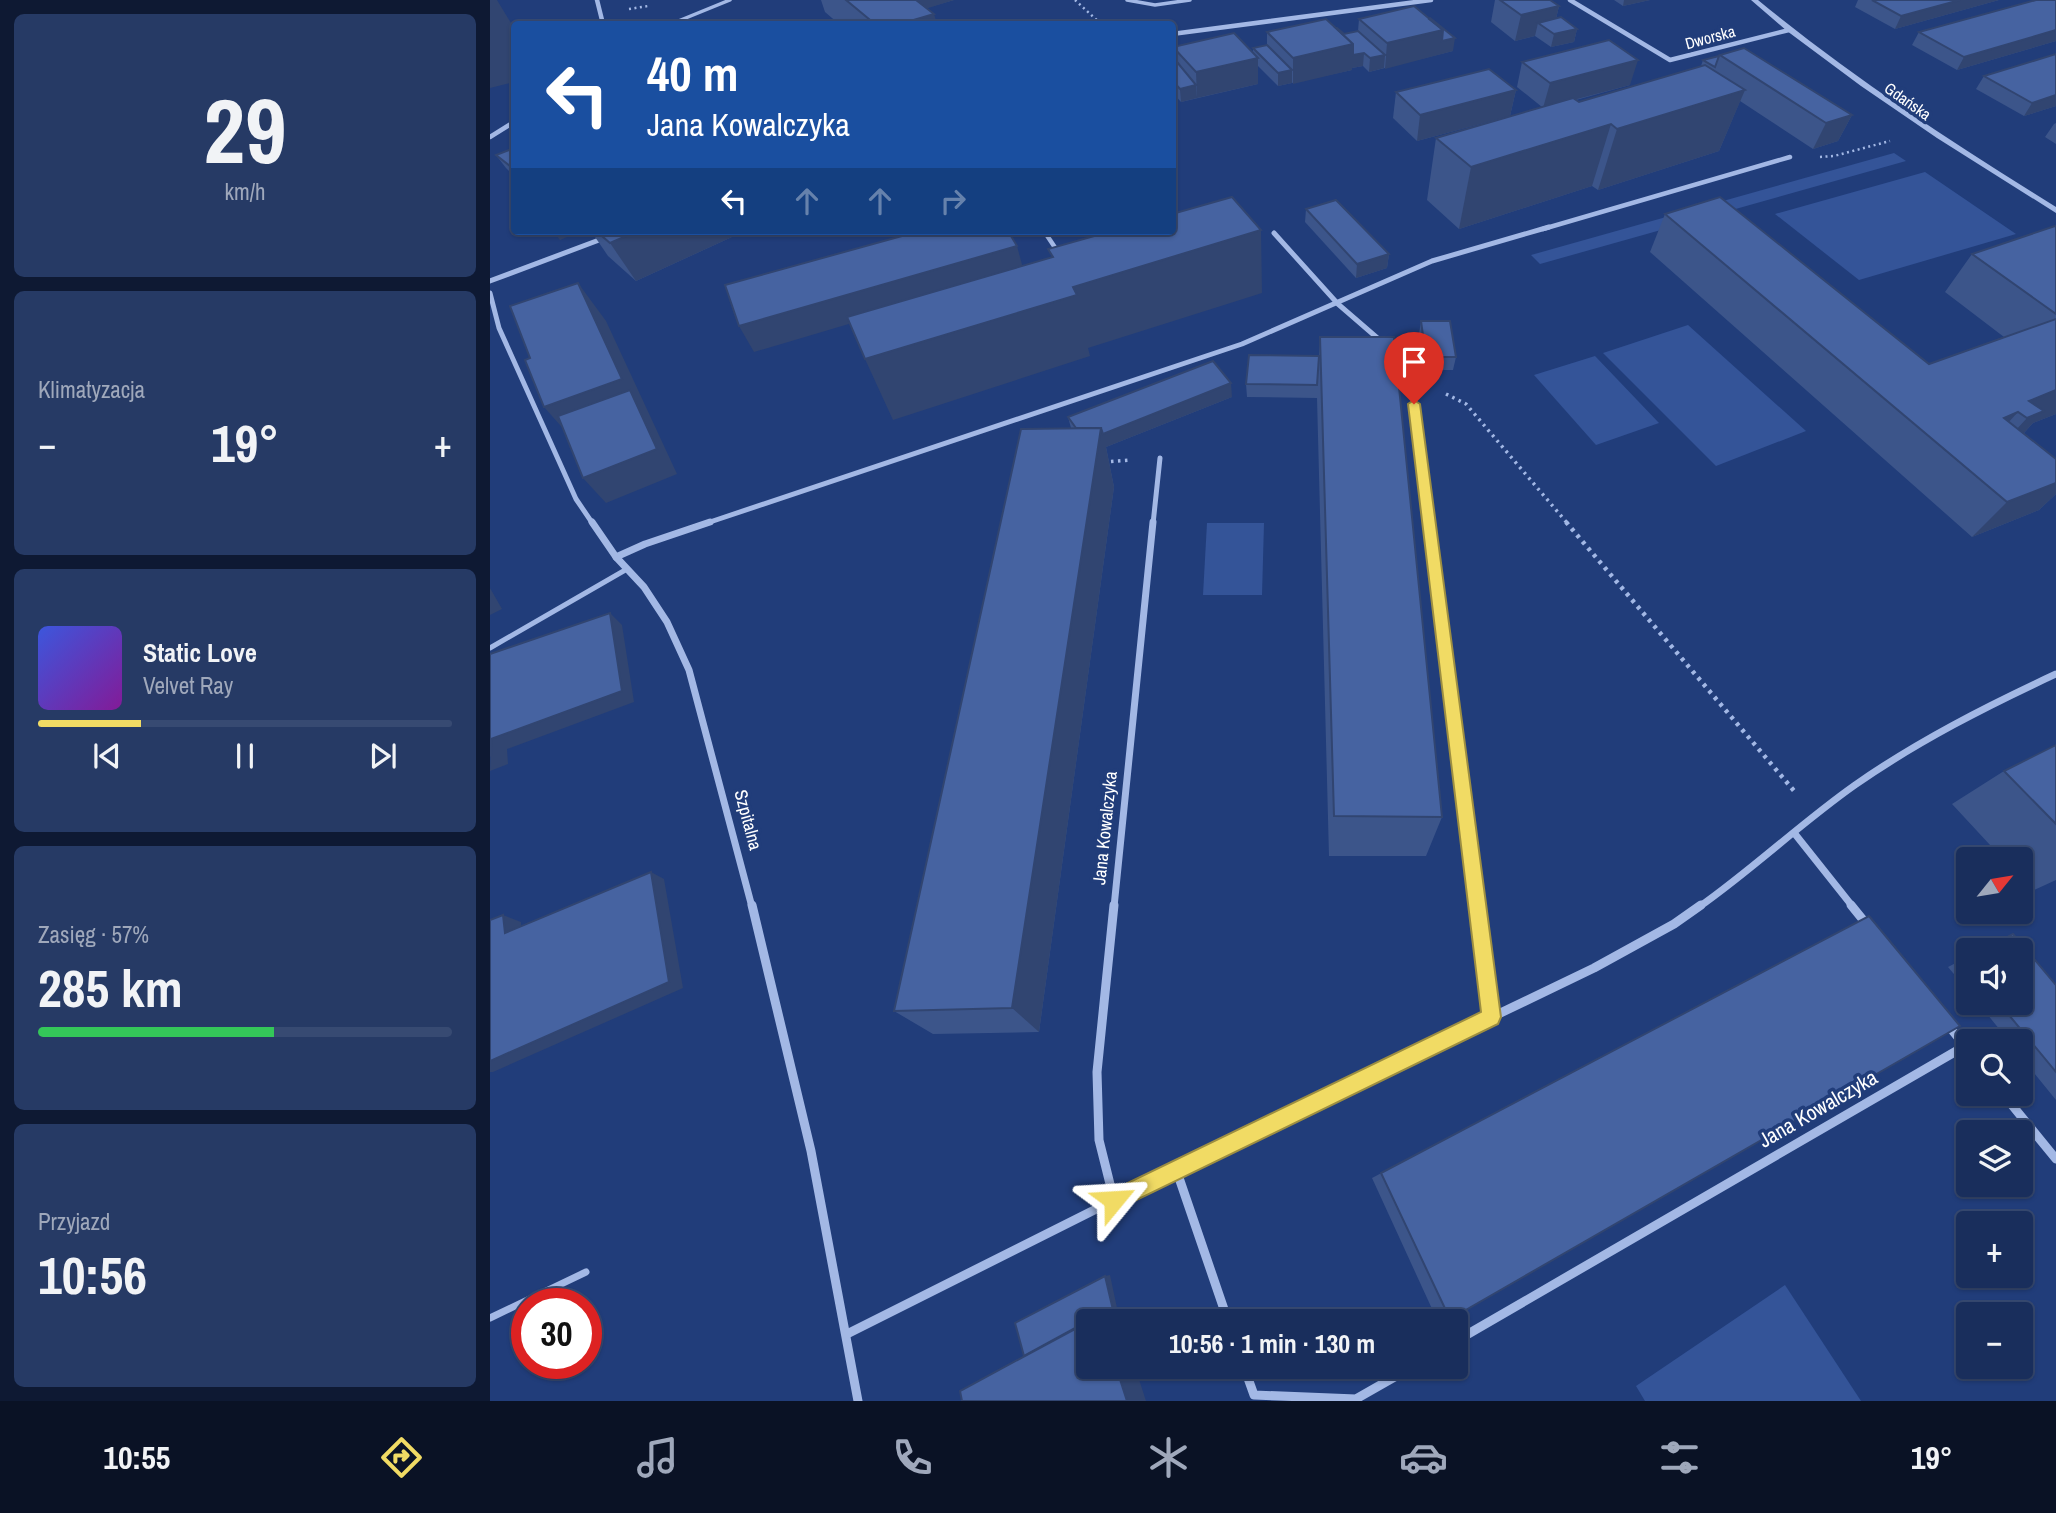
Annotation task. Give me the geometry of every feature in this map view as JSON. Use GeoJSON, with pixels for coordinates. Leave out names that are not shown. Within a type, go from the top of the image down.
{"type":"FeatureCollection","features":[{"type":"Feature","properties":{"kind":"street"},"geometry":{"type":"LineString","coordinates":[[597,0],[602,21]]}},
{"type":"Feature","properties":{"kind":"street"},"geometry":{"type":"LineString","coordinates":[[1176,33],[1431,0]]}},
{"type":"Feature","properties":{"kind":"street","name":"Dworska"},"geometry":{"type":"LineString","coordinates":[[1570,0],[1670,60],[1789,30]]}},
{"type":"Feature","properties":{"kind":"street","name":"Gdańska"},"geometry":{"type":"LineString","coordinates":[[1754,0],[1789,30],[1927,131],[2056,211]]}},
{"type":"Feature","properties":{"kind":"street"},"geometry":{"type":"LineString","coordinates":[[490,138],[511,124]]}},
{"type":"Feature","properties":{"kind":"street"},"geometry":{"type":"LineString","coordinates":[[616,557],[645,544],[1242,344],[1432,261],[1790,157]]}},
{"type":"Feature","properties":{"kind":"street"},"geometry":{"type":"LineString","coordinates":[[1274,233],[1338,304],[1400,360],[1410,377],[1492,1017]]}},
{"type":"Feature","properties":{"kind":"street"},"geometry":{"type":"LineString","coordinates":[[490,281],[612,235]]}},
{"type":"Feature","properties":{"kind":"street","name":"Szpitalna"},"geometry":{"type":"LineString","coordinates":[[490,293],[499,328],[576,499],[616,557],[644,587],[667,622],[690,670],[766,958],[811,1151],[858,1401]]}},
{"type":"Feature","properties":{"kind":"street"},"geometry":{"type":"LineString","coordinates":[[490,332],[499,328]]}},
{"type":"Feature","properties":{"kind":"street","name":"Jana Kowalczyka"},"geometry":{"type":"LineString","coordinates":[[1114,1200],[1099,1140],[1097,1072],[1160,458]]}},
{"type":"Feature","properties":{"kind":"street"},"geometry":{"type":"LineString","coordinates":[[847,1335],[1176,1169],[1594,968],[1674,924],[1901,755],[1979,710],[2056,674]]}},
{"type":"Feature","properties":{"kind":"street"},"geometry":{"type":"LineString","coordinates":[[1795,834],[1871,930]]}},
{"type":"Feature","properties":{"kind":"street","name":"Jana Kowalczyka"},"geometry":{"type":"LineString","coordinates":[[1939,1015],[1956,1036]]}},
{"type":"Feature","properties":{"kind":"street","name":"Jana Kowalczyka"},"geometry":{"type":"LineString","coordinates":[[1468,1334],[1956,1055]]}},
{"type":"Feature","properties":{"kind":"street"},"geometry":{"type":"LineString","coordinates":[[2013,1106],[2056,1159]]}},
{"type":"Feature","properties":{"kind":"street"},"geometry":{"type":"LineString","coordinates":[[1176,1169],[1224,1309]]}},
{"type":"Feature","properties":{"kind":"street"},"geometry":{"type":"LineString","coordinates":[[1248,1379],[1254,1395],[1356,1399],[1391,1379]]}},
{"type":"Feature","properties":{"kind":"lane"},"geometry":{"type":"LineString","coordinates":[[678,21],[730,0]]}},
{"type":"Feature","properties":{"kind":"lane"},"geometry":{"type":"LineString","coordinates":[[1127,0],[1155,5],[1190,0]]}},
{"type":"Feature","properties":{"kind":"lane"},"geometry":{"type":"LineString","coordinates":[[1047,235],[1064,260]]}},
{"type":"Feature","properties":{"kind":"lane"},"geometry":{"type":"LineString","coordinates":[[490,648],[627,569]]}},
{"type":"Feature","properties":{"kind":"lane"},"geometry":{"type":"LineString","coordinates":[[490,1318],[586,1272]]}},
{"type":"Feature","properties":{"kind":"path"},"geometry":{"type":"LineString","coordinates":[[1075,0],[1098,21]]}},
{"type":"Feature","properties":{"kind":"path"},"geometry":{"type":"LineString","coordinates":[[601,15],[650,5]]}},
{"type":"Feature","properties":{"kind":"path"},"geometry":{"type":"LineString","coordinates":[[1790,157],[1834,156],[1927,131]]}},
{"type":"Feature","properties":{"kind":"path"},"geometry":{"type":"LineString","coordinates":[[1410,377],[1466,404],[1816,817]]}},
{"type":"Feature","properties":{"kind":"path"},"geometry":{"type":"LineString","coordinates":[[1099,462],[1160,458]]}},
{"type":"Feature","properties":{"kind":"shaded area"},"geometry":{"type":"Polygon","coordinates":[[[1894,153],[1906,161],[1540,264],[1531,255],[1894,153]]]}},
{"type":"Feature","properties":{"kind":"shaded area"},"geometry":{"type":"Polygon","coordinates":[[[1925,172],[2016,234],[1859,280],[1775,214],[1925,172]]]}},
{"type":"Feature","properties":{"kind":"shaded area"},"geometry":{"type":"Polygon","coordinates":[[[1688,325],[1806,431],[1716,466],[1603,353],[1688,325]]]}},
{"type":"Feature","properties":{"kind":"shaded area"},"geometry":{"type":"Polygon","coordinates":[[[1595,356],[1659,423],[1596,445],[1534,375],[1595,356]]]}},
{"type":"Feature","properties":{"kind":"shaded area"},"geometry":{"type":"Polygon","coordinates":[[[1207,523],[1264,523],[1262,595],[1203,595],[1207,523]]]}},
{"type":"Feature","properties":{"kind":"shaded area"},"geometry":{"type":"Polygon","coordinates":[[[1785,1285],[1861,1401],[1645,1401],[1636,1386],[1785,1285]]]}},
{"type":"Feature","properties":{"kind":"building"},"geometry":{"type":"Polygon","coordinates":[[[846,0],[916,0],[934,14],[910,21],[871,21],[846,0]]]}},
{"type":"Feature","properties":{"kind":"building"},"geometry":{"type":"Polygon","coordinates":[[[1500,0],[1550,0],[1559,6],[1521,15],[1500,0]]]}},
{"type":"Feature","properties":{"kind":"building"},"geometry":{"type":"Polygon","coordinates":[[[1872,0],[1960,0],[1901,16],[1872,0]]]}},
{"type":"Feature","properties":{"kind":"building"},"geometry":{"type":"Polygon","coordinates":[[[2036,0],[2056,0],[2056,30],[1964,57],[1919,32],[2036,0]]]}},
{"type":"Feature","properties":{"kind":"building"},"geometry":{"type":"Polygon","coordinates":[[[1414,6],[1443,30],[1387,43],[1359,19],[1414,6]]]}},
{"type":"Feature","properties":{"kind":"building"},"geometry":{"type":"Polygon","coordinates":[[[1561,17],[1577,29],[1554,34],[1538,23],[1561,17]]]}},
{"type":"Feature","properties":{"kind":"building"},"geometry":{"type":"Polygon","coordinates":[[[1430,18],[1455,38],[1442,41],[1443,30],[1430,18]]]}},
{"type":"Feature","properties":{"kind":"building"},"geometry":{"type":"Polygon","coordinates":[[[1326,19],[1353,44],[1293,58],[1267,32],[1326,19]]]}},
{"type":"Feature","properties":{"kind":"building"},"geometry":{"type":"Polygon","coordinates":[[[1336,28],[1344,34],[1358,31],[1385,55],[1370,58],[1364,53],[1353,55],[1353,44],[1336,28]]]}},
{"type":"Feature","properties":{"kind":"building"},"geometry":{"type":"Polygon","coordinates":[[[1234,33],[1258,58],[1196,72],[1176,50],[1176,46],[1234,33]]]}},
{"type":"Feature","properties":{"kind":"building"},"geometry":{"type":"Polygon","coordinates":[[[1609,40],[1638,60],[1550,83],[1522,62],[1609,40]]]}},
{"type":"Feature","properties":{"kind":"building"},"geometry":{"type":"Polygon","coordinates":[[[1267,45],[1292,70],[1278,73],[1253,48],[1267,45]]]}},
{"type":"Feature","properties":{"kind":"building"},"geometry":{"type":"Polygon","coordinates":[[[1744,48],[1852,115],[1826,123],[1720,55],[1744,48]]]}},
{"type":"Feature","properties":{"kind":"building"},"geometry":{"type":"Polygon","coordinates":[[[2056,54],[2056,95],[2032,103],[1984,76],[2056,54]]]}},
{"type":"Feature","properties":{"kind":"building"},"geometry":{"type":"Polygon","coordinates":[[[1719,56],[1715,67],[1703,60],[1719,56]]]}},
{"type":"Feature","properties":{"kind":"building"},"geometry":{"type":"Polygon","coordinates":[[[1176,62],[1196,85],[1180,89],[1176,84],[1176,62]]]}},
{"type":"Feature","properties":{"kind":"building"},"geometry":{"type":"Polygon","coordinates":[[[1705,65],[1745,90],[1617,129],[1611,124],[1471,167],[1436,138],[1573,98],[1579,102],[1705,65]]]}},
{"type":"Feature","properties":{"kind":"building"},"geometry":{"type":"Polygon","coordinates":[[[1489,69],[1516,90],[1420,115],[1396,92],[1489,69]]]}},
{"type":"Feature","properties":{"kind":"building"},"geometry":{"type":"Polygon","coordinates":[[[511,149],[511,166],[510,166],[496,155],[511,149]]]}},
{"type":"Feature","properties":{"kind":"building"},"geometry":{"type":"Polygon","coordinates":[[[1232,197],[1261,230],[1073,287],[1077,295],[865,359],[847,317],[1053,257],[1048,249],[1098,235],[1176,235],[1176,213],[1232,197]]]}},
{"type":"Feature","properties":{"kind":"building"},"geometry":{"type":"Polygon","coordinates":[[[1720,197],[1929,364],[2056,319],[2056,390],[2029,401],[2044,411],[2027,418],[2018,412],[2004,418],[2056,459],[2056,483],[2007,502],[1665,214],[1720,197]]]}},
{"type":"Feature","properties":{"kind":"building"},"geometry":{"type":"Polygon","coordinates":[[[1336,200],[1389,254],[1357,264],[1306,209],[1336,200]]]}},
{"type":"Feature","properties":{"kind":"building"},"geometry":{"type":"Polygon","coordinates":[[[2056,227],[2056,314],[1972,254],[2056,227]]]}},
{"type":"Feature","properties":{"kind":"building"},"geometry":{"type":"Polygon","coordinates":[[[601,235],[629,235],[610,243],[601,235]]]}},
{"type":"Feature","properties":{"kind":"building"},"geometry":{"type":"Polygon","coordinates":[[[906,235],[1010,235],[1017,246],[739,326],[725,285],[906,235]]]}},
{"type":"Feature","properties":{"kind":"building"},"geometry":{"type":"Polygon","coordinates":[[[578,283],[622,379],[544,407],[525,360],[530,358],[510,306],[578,283]]]}},
{"type":"Feature","properties":{"kind":"building"},"geometry":{"type":"Polygon","coordinates":[[[1421,321],[1450,321],[1456,357],[1426,357],[1421,321]]]}},
{"type":"Feature","properties":{"kind":"building"},"geometry":{"type":"Polygon","coordinates":[[[1320,337],[1394,337],[1442,817],[1334,816],[1320,337]]]}},
{"type":"Feature","properties":{"kind":"building"},"geometry":{"type":"Polygon","coordinates":[[[1249,355],[1319,356],[1317,385],[1246,384],[1249,355]]]}},
{"type":"Feature","properties":{"kind":"building"},"geometry":{"type":"Polygon","coordinates":[[[1213,361],[1231,383],[1103,434],[1101,428],[1076,428],[1068,417],[1213,361]]]}},
{"type":"Feature","properties":{"kind":"building"},"geometry":{"type":"Polygon","coordinates":[[[630,390],[657,449],[583,478],[558,416],[630,390]]]}},
{"type":"Feature","properties":{"kind":"building"},"geometry":{"type":"Polygon","coordinates":[[[1101,428],[1012,1008],[894,1011],[1021,429],[1101,428]]]}},
{"type":"Feature","properties":{"kind":"building"},"geometry":{"type":"Polygon","coordinates":[[[610,613],[622,691],[491,739],[490,756],[490,654],[610,613]]]}},
{"type":"Feature","properties":{"kind":"building"},"geometry":{"type":"Polygon","coordinates":[[[2056,745],[2056,824],[2004,771],[2056,745]]]}},
{"type":"Feature","properties":{"kind":"building"},"geometry":{"type":"Polygon","coordinates":[[[651,872],[669,982],[490,1061],[490,920],[503,915],[505,933],[651,872]]]}},
{"type":"Feature","properties":{"kind":"building"},"geometry":{"type":"Polygon","coordinates":[[[1869,916],[1960,1026],[1467,1309],[1445,1309],[1381,1173],[1869,916]]]}},
{"type":"Feature","properties":{"kind":"building"},"geometry":{"type":"Polygon","coordinates":[[[2033,958],[2056,985],[2056,1072],[2033,1044],[2033,1029],[2020,1029],[2009,1015],[2033,1015],[2033,958]]]}},
{"type":"Feature","properties":{"kind":"building"},"geometry":{"type":"Polygon","coordinates":[[[1105,1276],[1113,1309],[1076,1309],[1076,1328],[1024,1356],[1015,1323],[1105,1276]]]}},
{"type":"Feature","properties":{"kind":"building"},"geometry":{"type":"Polygon","coordinates":[[[1076,1328],[1076,1379],[1120,1379],[1127,1401],[962,1401],[960,1391],[1076,1328]]]}},
{"type":"Feature","properties":{"kind":"route"},"geometry":{"type":"LineString","coordinates":[[1114,1200],[1492,1017],[1414,404]]}}]}
